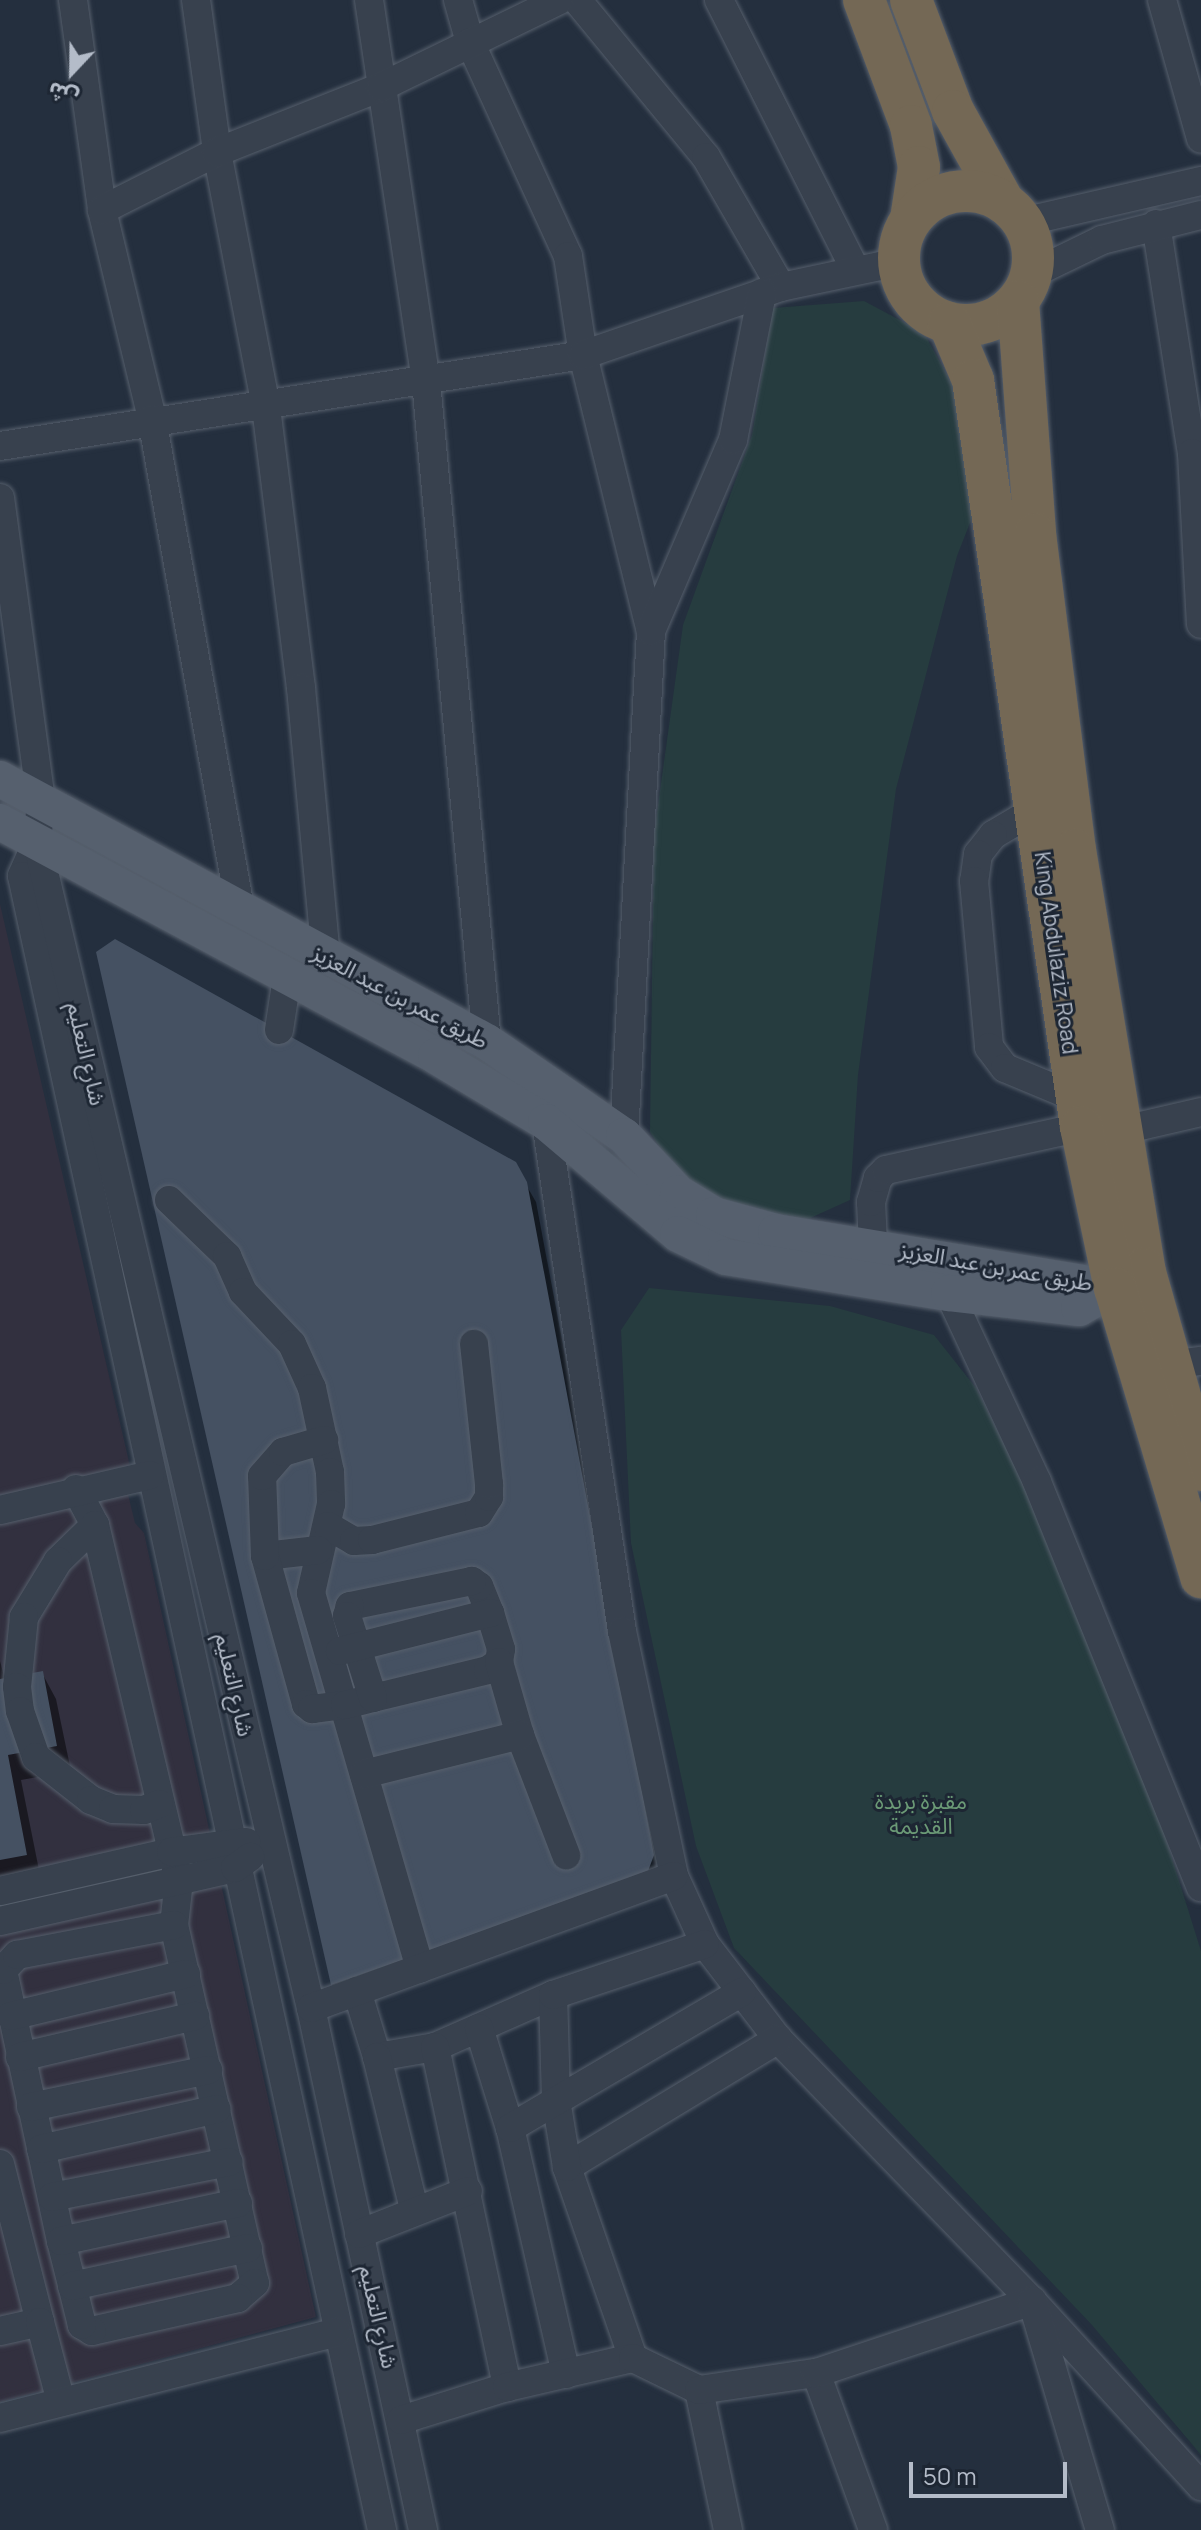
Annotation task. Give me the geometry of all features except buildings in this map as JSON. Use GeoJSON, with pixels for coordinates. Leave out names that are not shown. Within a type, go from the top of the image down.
{"type":"FeatureCollection","features":[{"type":"Feature","properties":{"kind":"highway"},"geometry":{"type":"LineString","coordinates":[[864,0],[911,126],[919,167],[911,219],[899,262],[904,285],[918,305],[949,323],[986,322],[1025,288],[1033,247],[953,111],[911,0]]}},
{"type":"Feature","properties":{"kind":"highway"},"geometry":{"type":"LineString","coordinates":[[911,219],[930,201],[954,192],[980,193],[1014,212]]}},
{"type":"Feature","properties":{"kind":"highway","name":"King Abdulaziz Road"},"geometry":{"type":"LineString","coordinates":[[1025,288],[1022,406],[1075,850],[1092,1119],[1144,1269],[1186,1363],[1201,1470]]}},
{"type":"Feature","properties":{"kind":"highway","name":"King Abdulaziz Road"},"geometry":{"type":"LineString","coordinates":[[949,323],[973,380],[1035,810],[1092,1119],[1115,1288],[1201,1577]]}},
{"type":"Feature","properties":{"kind":"main road","name":"طريق عمر بن عبد العزيز"},"geometry":{"type":"LineString","coordinates":[[0,779],[326,959],[487,1042],[624,1136],[678,1193],[714,1215],[776,1232],[873,1244],[1115,1288]]}},
{"type":"Feature","properties":{"kind":"main road","name":"طريق عمر بن عبد العزيز"},"geometry":{"type":"LineString","coordinates":[[0,822],[546,1122],[678,1234],[726,1257],[949,1293],[1079,1308],[1115,1288]]}},
{"type":"Feature","properties":{"kind":"street"},"geometry":{"type":"LineString","coordinates":[[73,0],[102,210],[152,419],[240,909]]}},
{"type":"Feature","properties":{"kind":"street"},"geometry":{"type":"LineString","coordinates":[[196,0],[217,152],[266,407],[301,688],[326,959]]}},
{"type":"Feature","properties":{"kind":"street"},"geometry":{"type":"LineString","coordinates":[[369,0],[426,381],[487,1042]]}},
{"type":"Feature","properties":{"kind":"street"},"geometry":{"type":"LineString","coordinates":[[458,0],[470,42],[568,256],[583,355],[651,631],[624,1136]]}},
{"type":"Feature","properties":{"kind":"street"},"geometry":{"type":"LineString","coordinates":[[102,210],[217,152],[381,87],[559,0]]}},
{"type":"Feature","properties":{"kind":"street"},"geometry":{"type":"LineString","coordinates":[[577,0],[706,157],[771,290],[733,440],[651,631]]}},
{"type":"Feature","properties":{"kind":"street"},"geometry":{"type":"LineString","coordinates":[[719,0],[855,269]]}},
{"type":"Feature","properties":{"kind":"street"},"geometry":{"type":"LineString","coordinates":[[1162,0],[1200,135]]}},
{"type":"Feature","properties":{"kind":"street"},"geometry":{"type":"LineString","coordinates":[[1014,212],[1201,181]]}},
{"type":"Feature","properties":{"kind":"street"},"geometry":{"type":"LineString","coordinates":[[1025,288],[1102,240],[1201,215]]}},
{"type":"Feature","properties":{"kind":"street"},"geometry":{"type":"LineString","coordinates":[[1156,224],[1196,452],[1201,624]]}},
{"type":"Feature","properties":{"kind":"street"},"geometry":{"type":"LineString","coordinates":[[0,446],[152,419],[266,407],[583,355],[771,290],[855,269],[899,262]]}},
{"type":"Feature","properties":{"kind":"street","name":"شارع التعليم"},"geometry":{"type":"LineString","coordinates":[[0,498],[41,803],[37,842],[22,876],[232,1855],[382,2530]]}},
{"type":"Feature","properties":{"kind":"street"},"geometry":{"type":"LineString","coordinates":[[1035,810],[993,835],[978,854],[974,881],[989,1047],[1005,1068],[1092,1119]]}},
{"type":"Feature","properties":{"kind":"street","name":"شارع التعليم"},"geometry":{"type":"LineString","coordinates":[[37,842],[311,2008],[423,2530]]}},
{"type":"Feature","properties":{"kind":"street"},"geometry":{"type":"LineString","coordinates":[[279,1030],[287,978]]}},
{"type":"Feature","properties":{"kind":"street"},"geometry":{"type":"LineString","coordinates":[[873,1244],[871,1202],[878,1178],[886,1170],[1092,1119],[1201,1112]]}},
{"type":"Feature","properties":{"kind":"street"},"geometry":{"type":"LineString","coordinates":[[546,1122],[622,1631],[674,1876],[705,1944],[778,2039],[1032,2301],[1201,2486]]}},
{"type":"Feature","properties":{"kind":"street"},"geometry":{"type":"LineString","coordinates":[[169,1200],[227,1256],[243,1292],[292,1344],[312,1388],[330,1472],[323,1538],[311,1593],[343,1650],[359,1701],[364,1774],[420,1968]]}},
{"type":"Feature","properties":{"kind":"street"},"geometry":{"type":"LineString","coordinates":[[949,1293],[1037,1482],[1201,1887]]}},
{"type":"Feature","properties":{"kind":"street"},"geometry":{"type":"LineString","coordinates":[[265,1556],[323,1538],[372,1540],[479,1513],[489,1484],[474,1344]]}},
{"type":"Feature","properties":{"kind":"street"},"geometry":{"type":"LineString","coordinates":[[324,1440],[283,1452],[262,1476],[265,1556],[306,1704],[312,1709],[359,1701],[488,1670],[499,1662]]}},
{"type":"Feature","properties":{"kind":"street"},"geometry":{"type":"LineString","coordinates":[[0,1510],[76,1489],[150,1475]]}},
{"type":"Feature","properties":{"kind":"street"},"geometry":{"type":"LineString","coordinates":[[0,1491],[76,1489]]}},
{"type":"Feature","properties":{"kind":"street"},"geometry":{"type":"LineString","coordinates":[[76,1489],[95,1525],[179,1880],[174,1925],[255,2283],[246,2295],[104,2331],[82,2325],[31,2107],[3,1970],[17,1955],[174,1925]]}},
{"type":"Feature","properties":{"kind":"street"},"geometry":{"type":"LineString","coordinates":[[95,1525],[58,1561],[24,1617],[20,1711],[36,1757],[80,1793],[113,1809],[144,1810],[159,1804]]}},
{"type":"Feature","properties":{"kind":"street"},"geometry":{"type":"LineString","coordinates":[[343,1650],[350,1606],[472,1581],[490,1613],[499,1662],[520,1735],[566,1855]]}},
{"type":"Feature","properties":{"kind":"street"},"geometry":{"type":"LineString","coordinates":[[343,1650],[490,1613]]}},
{"type":"Feature","properties":{"kind":"street"},"geometry":{"type":"LineString","coordinates":[[364,1774],[520,1735]]}},
{"type":"Feature","properties":{"kind":"street"},"geometry":{"type":"LineString","coordinates":[[0,1921],[179,1880],[232,1855],[271,1843]]}},
{"type":"Feature","properties":{"kind":"street"},"geometry":{"type":"LineString","coordinates":[[0,1891],[171,1852],[232,1855]]}},
{"type":"Feature","properties":{"kind":"street"},"geometry":{"type":"LineString","coordinates":[[311,2008],[674,1876]]}},
{"type":"Feature","properties":{"kind":"street"},"geometry":{"type":"LineString","coordinates":[[36,1883],[43,1911]]}},
{"type":"Feature","properties":{"kind":"street"},"geometry":{"type":"LineString","coordinates":[[377,2057],[435,2047],[553,1995],[705,1944]]}},
{"type":"Feature","properties":{"kind":"street"},"geometry":{"type":"LineString","coordinates":[[11,2016],[186,1974]]}},
{"type":"Feature","properties":{"kind":"street"},"geometry":{"type":"LineString","coordinates":[[357,1991],[377,2057],[414,2209]]}},
{"type":"Feature","properties":{"kind":"street"},"geometry":{"type":"LineString","coordinates":[[510,2128],[742,1992]]}},
{"type":"Feature","properties":{"kind":"street"},"geometry":{"type":"LineString","coordinates":[[553,1995],[556,2100],[567,2167],[633,2358]]}},
{"type":"Feature","properties":{"kind":"street"},"geometry":{"type":"LineString","coordinates":[[20,2057],[195,2016]]}},
{"type":"Feature","properties":{"kind":"street"},"geometry":{"type":"LineString","coordinates":[[479,2028],[510,2128],[566,2374]]}},
{"type":"Feature","properties":{"kind":"street"},"geometry":{"type":"LineString","coordinates":[[567,2167],[778,2039]]}},
{"type":"Feature","properties":{"kind":"street"},"geometry":{"type":"LineString","coordinates":[[435,2047],[468,2191],[507,2387]]}},
{"type":"Feature","properties":{"kind":"street"},"geometry":{"type":"LineString","coordinates":[[31,2107],[208,2070]]}},
{"type":"Feature","properties":{"kind":"street"},"geometry":{"type":"LineString","coordinates":[[41,2149],[217,2109]]}},
{"type":"Feature","properties":{"kind":"street"},"geometry":{"type":"LineString","coordinates":[[52,2197],[229,2162]]}},
{"type":"Feature","properties":{"kind":"street"},"geometry":{"type":"LineString","coordinates":[[0,2164],[61,2402]]}},
{"type":"Feature","properties":{"kind":"street"},"geometry":{"type":"LineString","coordinates":[[359,2234],[414,2209],[468,2191]]}},
{"type":"Feature","properties":{"kind":"street"},"geometry":{"type":"LineString","coordinates":[[61,2241],[238,2203]]}},
{"type":"Feature","properties":{"kind":"street"},"geometry":{"type":"LineString","coordinates":[[72,2286],[248,2248]]}},
{"type":"Feature","properties":{"kind":"street"},"geometry":{"type":"LineString","coordinates":[[401,2420],[507,2387],[633,2358],[699,2390],[816,2373],[1032,2301]]}},
{"type":"Feature","properties":{"kind":"street"},"geometry":{"type":"LineString","coordinates":[[1032,2301],[1100,2530]]}},
{"type":"Feature","properties":{"kind":"street"},"geometry":{"type":"LineString","coordinates":[[0,2331],[40,2322]]}},
{"type":"Feature","properties":{"kind":"street"},"geometry":{"type":"LineString","coordinates":[[0,2418],[337,2332]]}},
{"type":"Feature","properties":{"kind":"street"},"geometry":{"type":"LineString","coordinates":[[816,2373],[873,2530]]}},
{"type":"Feature","properties":{"kind":"street"},"geometry":{"type":"LineString","coordinates":[[699,2390],[728,2530]]}},
{"type":"Feature","properties":{"kind":"shaded area"},"geometry":{"type":"Polygon","coordinates":[[[0,904],[132,1475],[126,1486],[135,1523],[144,1533],[316,2317],[0,2402],[0,904]]]}},
{"type":"Feature","properties":{"kind":"green space"},"geometry":{"type":"Polygon","coordinates":[[[864,301],[924,333],[957,393],[975,510],[957,556],[896,789],[858,1075],[850,1200],[808,1219],[746,1216],[673,1169],[650,1132],[654,834],[683,625],[752,435],[773,308],[864,301]]]}},
{"type":"Feature","properties":{"kind":"green space","name":"مقبرة بريدة القديمة"},"geometry":{"type":"Polygon","coordinates":[[[649,1288],[830,1306],[934,1335],[976,1388],[1070,1577],[1160,1820],[1201,1951],[1201,2455],[1092,2325],[734,1948],[696,1846],[631,1543],[621,1330],[649,1288]]]}}]}
